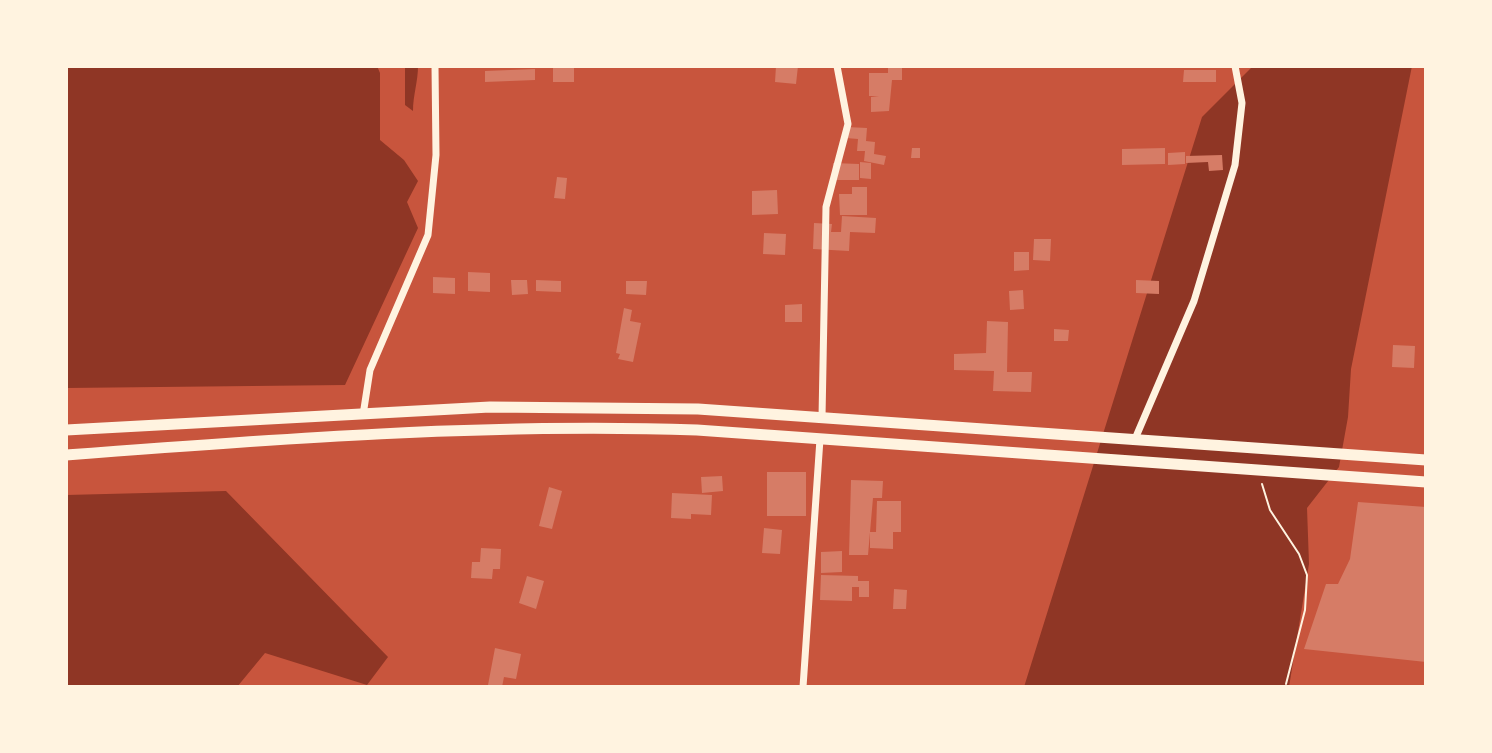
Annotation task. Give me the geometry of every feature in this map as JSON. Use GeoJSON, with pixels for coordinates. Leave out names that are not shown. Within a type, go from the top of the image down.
{"type":"FeatureCollection","features":[{"type":"Feature","properties":{"kind":"highway"},"geometry":{"type":"LineString","coordinates":[[66,430],[506,407],[698,409],[1426,460]]}},
{"type":"Feature","properties":{"kind":"highway"},"geometry":{"type":"LineString","coordinates":[[66,455],[280,439],[593,427],[697,430],[1426,482]]}},
{"type":"Feature","properties":{"kind":"street"},"geometry":{"type":"LineString","coordinates":[[363,415],[370,370],[428,235],[436,155],[435,66]]}},
{"type":"Feature","properties":{"kind":"street"},"geometry":{"type":"LineString","coordinates":[[822,417],[826,207],[848,124],[837,66]]}},
{"type":"Feature","properties":{"kind":"street"},"geometry":{"type":"LineString","coordinates":[[1135,439],[1194,301],[1235,165],[1242,103],[1235,66]]}},
{"type":"Feature","properties":{"kind":"street"},"geometry":{"type":"LineString","coordinates":[[803,687],[820,439]]}},
{"type":"Feature","properties":{"kind":"path"},"geometry":{"type":"LineString","coordinates":[[1258,471],[1270,510],[1299,554],[1307,575],[1305,610],[1286,684]]}},
{"type":"Feature","properties":{"kind":"shaded area"},"geometry":{"type":"Polygon","coordinates":[[[66,66],[377,66],[380,73],[380,140],[404,160],[418,181],[407,202],[418,228],[345,385],[66,388],[66,66]]]}},
{"type":"Feature","properties":{"kind":"shaded area"},"geometry":{"type":"Polygon","coordinates":[[[405,66],[418,66],[413,111],[405,105],[405,66]]]}},
{"type":"Feature","properties":{"kind":"shaded area"},"geometry":{"type":"Polygon","coordinates":[[[1253,66],[1412,66],[1351,369],[1348,417],[1339,467],[1307,508],[1309,564],[1289,687],[1024,687],[1202,117],[1253,66]]]}},
{"type":"Feature","properties":{"kind":"shaded area"},"geometry":{"type":"Polygon","coordinates":[[[226,491],[388,657],[367,685],[265,653],[237,687],[66,687],[66,495],[226,491]]]}},
{"type":"Feature","properties":{"kind":"building"},"geometry":{"type":"Polygon","coordinates":[[[553,66],[574,66],[574,82],[553,82],[553,66]]]}},
{"type":"Feature","properties":{"kind":"building"},"geometry":{"type":"Polygon","coordinates":[[[776,66],[798,66],[796,84],[775,82],[776,66]]]}},
{"type":"Feature","properties":{"kind":"building"},"geometry":{"type":"Polygon","coordinates":[[[888,67],[902,67],[902,80],[892,80],[889,111],[871,112],[871,97],[879,96],[869,96],[869,73],[888,73],[888,67]]]}},
{"type":"Feature","properties":{"kind":"building"},"geometry":{"type":"Polygon","coordinates":[[[535,69],[535,80],[485,82],[485,71],[535,69]]]}},
{"type":"Feature","properties":{"kind":"building"},"geometry":{"type":"Polygon","coordinates":[[[1184,70],[1216,70],[1216,82],[1183,82],[1184,70]]]}},
{"type":"Feature","properties":{"kind":"building"},"geometry":{"type":"Polygon","coordinates":[[[847,127],[867,128],[866,141],[875,142],[874,154],[886,156],[884,165],[864,161],[865,151],[857,151],[858,139],[846,138],[847,127]]]}},
{"type":"Feature","properties":{"kind":"building"},"geometry":{"type":"Polygon","coordinates":[[[912,148],[920,148],[920,158],[911,158],[912,148]]]}},
{"type":"Feature","properties":{"kind":"building"},"geometry":{"type":"Polygon","coordinates":[[[1165,148],[1165,164],[1122,165],[1122,149],[1165,148]]]}},
{"type":"Feature","properties":{"kind":"building"},"geometry":{"type":"Polygon","coordinates":[[[1185,152],[1185,164],[1168,165],[1168,153],[1185,152]]]}},
{"type":"Feature","properties":{"kind":"building"},"geometry":{"type":"Polygon","coordinates":[[[1222,155],[1223,170],[1209,171],[1208,162],[1186,163],[1186,156],[1222,155]]]}},
{"type":"Feature","properties":{"kind":"building"},"geometry":{"type":"Polygon","coordinates":[[[860,162],[871,163],[871,179],[860,178],[860,162]]]}},
{"type":"Feature","properties":{"kind":"building"},"geometry":{"type":"Polygon","coordinates":[[[833,163],[859,164],[859,180],[832,180],[833,163]]]}},
{"type":"Feature","properties":{"kind":"building"},"geometry":{"type":"Polygon","coordinates":[[[557,177],[567,178],[565,199],[554,198],[557,177]]]}},
{"type":"Feature","properties":{"kind":"building"},"geometry":{"type":"Polygon","coordinates":[[[852,187],[867,187],[867,215],[840,215],[839,194],[852,194],[852,187]]]}},
{"type":"Feature","properties":{"kind":"building"},"geometry":{"type":"Polygon","coordinates":[[[777,190],[778,214],[752,215],[752,191],[777,190]]]}},
{"type":"Feature","properties":{"kind":"building"},"geometry":{"type":"Polygon","coordinates":[[[842,216],[876,218],[875,233],[850,232],[849,251],[813,249],[814,223],[832,224],[831,232],[841,232],[842,216]]]}},
{"type":"Feature","properties":{"kind":"building"},"geometry":{"type":"Polygon","coordinates":[[[764,233],[786,234],[785,255],[763,254],[764,233]]]}},
{"type":"Feature","properties":{"kind":"building"},"geometry":{"type":"Polygon","coordinates":[[[1034,239],[1051,239],[1050,261],[1033,260],[1034,239]]]}},
{"type":"Feature","properties":{"kind":"building"},"geometry":{"type":"Polygon","coordinates":[[[1014,252],[1029,252],[1029,270],[1014,271],[1014,252]]]}},
{"type":"Feature","properties":{"kind":"building"},"geometry":{"type":"Polygon","coordinates":[[[468,272],[490,273],[490,292],[468,291],[468,272]]]}},
{"type":"Feature","properties":{"kind":"building"},"geometry":{"type":"Polygon","coordinates":[[[433,277],[455,278],[455,294],[433,293],[433,277]]]}},
{"type":"Feature","properties":{"kind":"building"},"geometry":{"type":"Polygon","coordinates":[[[511,280],[527,280],[528,294],[512,295],[511,280]]]}},
{"type":"Feature","properties":{"kind":"building"},"geometry":{"type":"Polygon","coordinates":[[[536,280],[561,281],[561,292],[536,291],[536,280]]]}},
{"type":"Feature","properties":{"kind":"building"},"geometry":{"type":"Polygon","coordinates":[[[1136,280],[1159,281],[1159,294],[1136,293],[1136,280]]]}},
{"type":"Feature","properties":{"kind":"building"},"geometry":{"type":"Polygon","coordinates":[[[626,281],[647,281],[646,295],[626,294],[626,281]]]}},
{"type":"Feature","properties":{"kind":"building"},"geometry":{"type":"Polygon","coordinates":[[[1023,290],[1024,309],[1010,310],[1009,291],[1023,290]]]}},
{"type":"Feature","properties":{"kind":"building"},"geometry":{"type":"Polygon","coordinates":[[[802,304],[802,322],[785,322],[785,305],[802,304]]]}},
{"type":"Feature","properties":{"kind":"building"},"geometry":{"type":"Polygon","coordinates":[[[624,308],[632,310],[630,321],[641,323],[633,362],[618,359],[620,354],[616,353],[624,308]]]}},
{"type":"Feature","properties":{"kind":"building"},"geometry":{"type":"Polygon","coordinates":[[[987,321],[1008,322],[1007,372],[1032,372],[1031,392],[993,391],[994,371],[954,370],[954,354],[986,353],[987,321]]]}},
{"type":"Feature","properties":{"kind":"building"},"geometry":{"type":"Polygon","coordinates":[[[1054,329],[1069,330],[1068,341],[1054,341],[1054,329]]]}},
{"type":"Feature","properties":{"kind":"building"},"geometry":{"type":"Polygon","coordinates":[[[1393,345],[1415,346],[1414,368],[1392,367],[1393,345]]]}},
{"type":"Feature","properties":{"kind":"building"},"geometry":{"type":"Polygon","coordinates":[[[767,472],[806,472],[806,516],[767,516],[767,472]]]}},
{"type":"Feature","properties":{"kind":"building"},"geometry":{"type":"Polygon","coordinates":[[[722,476],[723,491],[702,493],[701,477],[722,476]]]}},
{"type":"Feature","properties":{"kind":"building"},"geometry":{"type":"Polygon","coordinates":[[[851,480],[883,481],[882,498],[873,498],[868,555],[849,555],[851,480]]]}},
{"type":"Feature","properties":{"kind":"building"},"geometry":{"type":"Polygon","coordinates":[[[549,487],[562,491],[552,529],[539,526],[549,487]]]}},
{"type":"Feature","properties":{"kind":"building"},"geometry":{"type":"Polygon","coordinates":[[[672,493],[712,495],[711,515],[691,514],[691,519],[671,518],[672,493]]]}},
{"type":"Feature","properties":{"kind":"building"},"geometry":{"type":"Polygon","coordinates":[[[877,501],[901,501],[901,532],[893,532],[893,549],[870,548],[870,532],[876,532],[877,501]]]}},
{"type":"Feature","properties":{"kind":"building"},"geometry":{"type":"Polygon","coordinates":[[[1358,502],[1426,507],[1426,662],[1304,649],[1326,584],[1338,584],[1350,559],[1358,502]]]}},
{"type":"Feature","properties":{"kind":"building"},"geometry":{"type":"Polygon","coordinates":[[[764,528],[782,530],[780,554],[762,553],[764,528]]]}},
{"type":"Feature","properties":{"kind":"building"},"geometry":{"type":"Polygon","coordinates":[[[481,548],[501,549],[500,569],[493,569],[492,579],[471,578],[472,562],[480,562],[481,548]]]}},
{"type":"Feature","properties":{"kind":"building"},"geometry":{"type":"Polygon","coordinates":[[[842,551],[842,572],[821,573],[821,552],[842,551]]]}},
{"type":"Feature","properties":{"kind":"building"},"geometry":{"type":"Polygon","coordinates":[[[821,575],[858,576],[858,581],[869,581],[869,597],[859,597],[859,587],[852,587],[852,601],[820,600],[821,575]]]}},
{"type":"Feature","properties":{"kind":"building"},"geometry":{"type":"Polygon","coordinates":[[[527,576],[544,581],[536,609],[519,603],[527,576]]]}},
{"type":"Feature","properties":{"kind":"building"},"geometry":{"type":"Polygon","coordinates":[[[894,589],[907,590],[906,609],[893,609],[894,589]]]}},
{"type":"Feature","properties":{"kind":"building"},"geometry":{"type":"Polygon","coordinates":[[[495,648],[521,654],[516,679],[504,677],[502,687],[488,685],[495,648]]]}}]}
